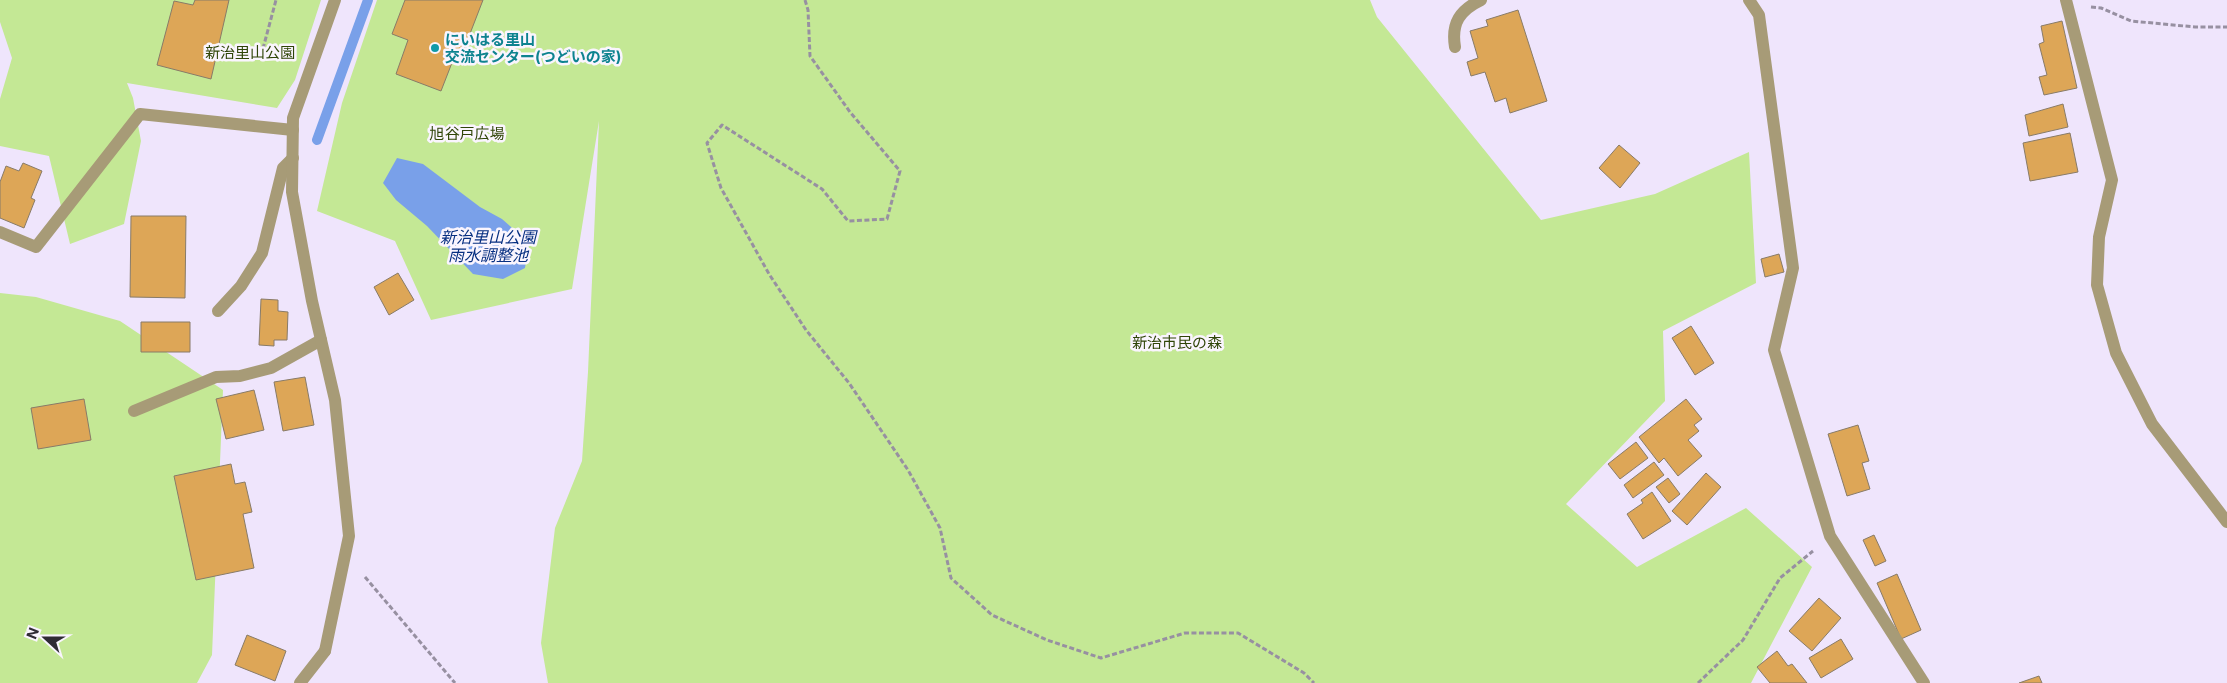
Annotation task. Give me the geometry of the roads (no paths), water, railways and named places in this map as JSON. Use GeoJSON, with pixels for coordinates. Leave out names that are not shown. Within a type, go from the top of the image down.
{"type":"FeatureCollection","features":[{"type":"Feature","properties":{"kind":"street"},"geometry":{"type":"LineString","coordinates":[[300,683],[325,651],[349,536],[344,468],[334,400],[292,192],[293,118],[335,0]]}},
{"type":"Feature","properties":{"kind":"street"},"geometry":{"type":"LineString","coordinates":[[1455,47],[1452,32],[1465,8],[1482,0]]}},
{"type":"Feature","properties":{"kind":"street"},"geometry":{"type":"LineString","coordinates":[[1749,0],[1759,14],[1793,268],[1774,350],[1830,536],[1924,683]]}},
{"type":"Feature","properties":{"kind":"street"},"geometry":{"type":"LineString","coordinates":[[2066,2],[2112,180],[2099,237],[2098,284],[2116,353],[2152,424],[2227,522]]}},
{"type":"Feature","properties":{"kind":"street"},"geometry":{"type":"LineString","coordinates":[[0,232],[36,247],[140,114],[293,130]]}},
{"type":"Feature","properties":{"kind":"street"},"geometry":{"type":"LineString","coordinates":[[218,311],[241,286],[262,254],[283,168],[293,158]]}},
{"type":"Feature","properties":{"kind":"street"},"geometry":{"type":"LineString","coordinates":[[134,411],[216,377],[240,376],[271,368],[321,340]]}},
{"type":"Feature","properties":{"kind":"water","name":"新治里山公園 雨水調整池"},"geometry":{"type":"Polygon","coordinates":[[[397,158],[423,164],[480,207],[502,219],[529,243],[525,268],[503,279],[473,274],[427,226],[396,200],[383,183],[397,158]]]}},
{"type":"Feature","properties":{"kind":"waterway"},"geometry":{"type":"LineString","coordinates":[[317,140],[368,0]]}},
{"type":"Feature","properties":{"kind":"place","name":"にいはる里山 交流センター(つどいの家)"},"geometry":{"type":"Point","coordinates":[435,48]}},
{"type":"Feature","properties":{"kind":"park label","name":"新治里山公園"},"geometry":{"type":"Point","coordinates":[250,52]}},
{"type":"Feature","properties":{"kind":"park label","name":"旭谷戸広場"},"geometry":{"type":"Point","coordinates":[467,133]}},
{"type":"Feature","properties":{"kind":"park label","name":"新治市民の森"},"geometry":{"type":"Point","coordinates":[1177,342]}}]}
